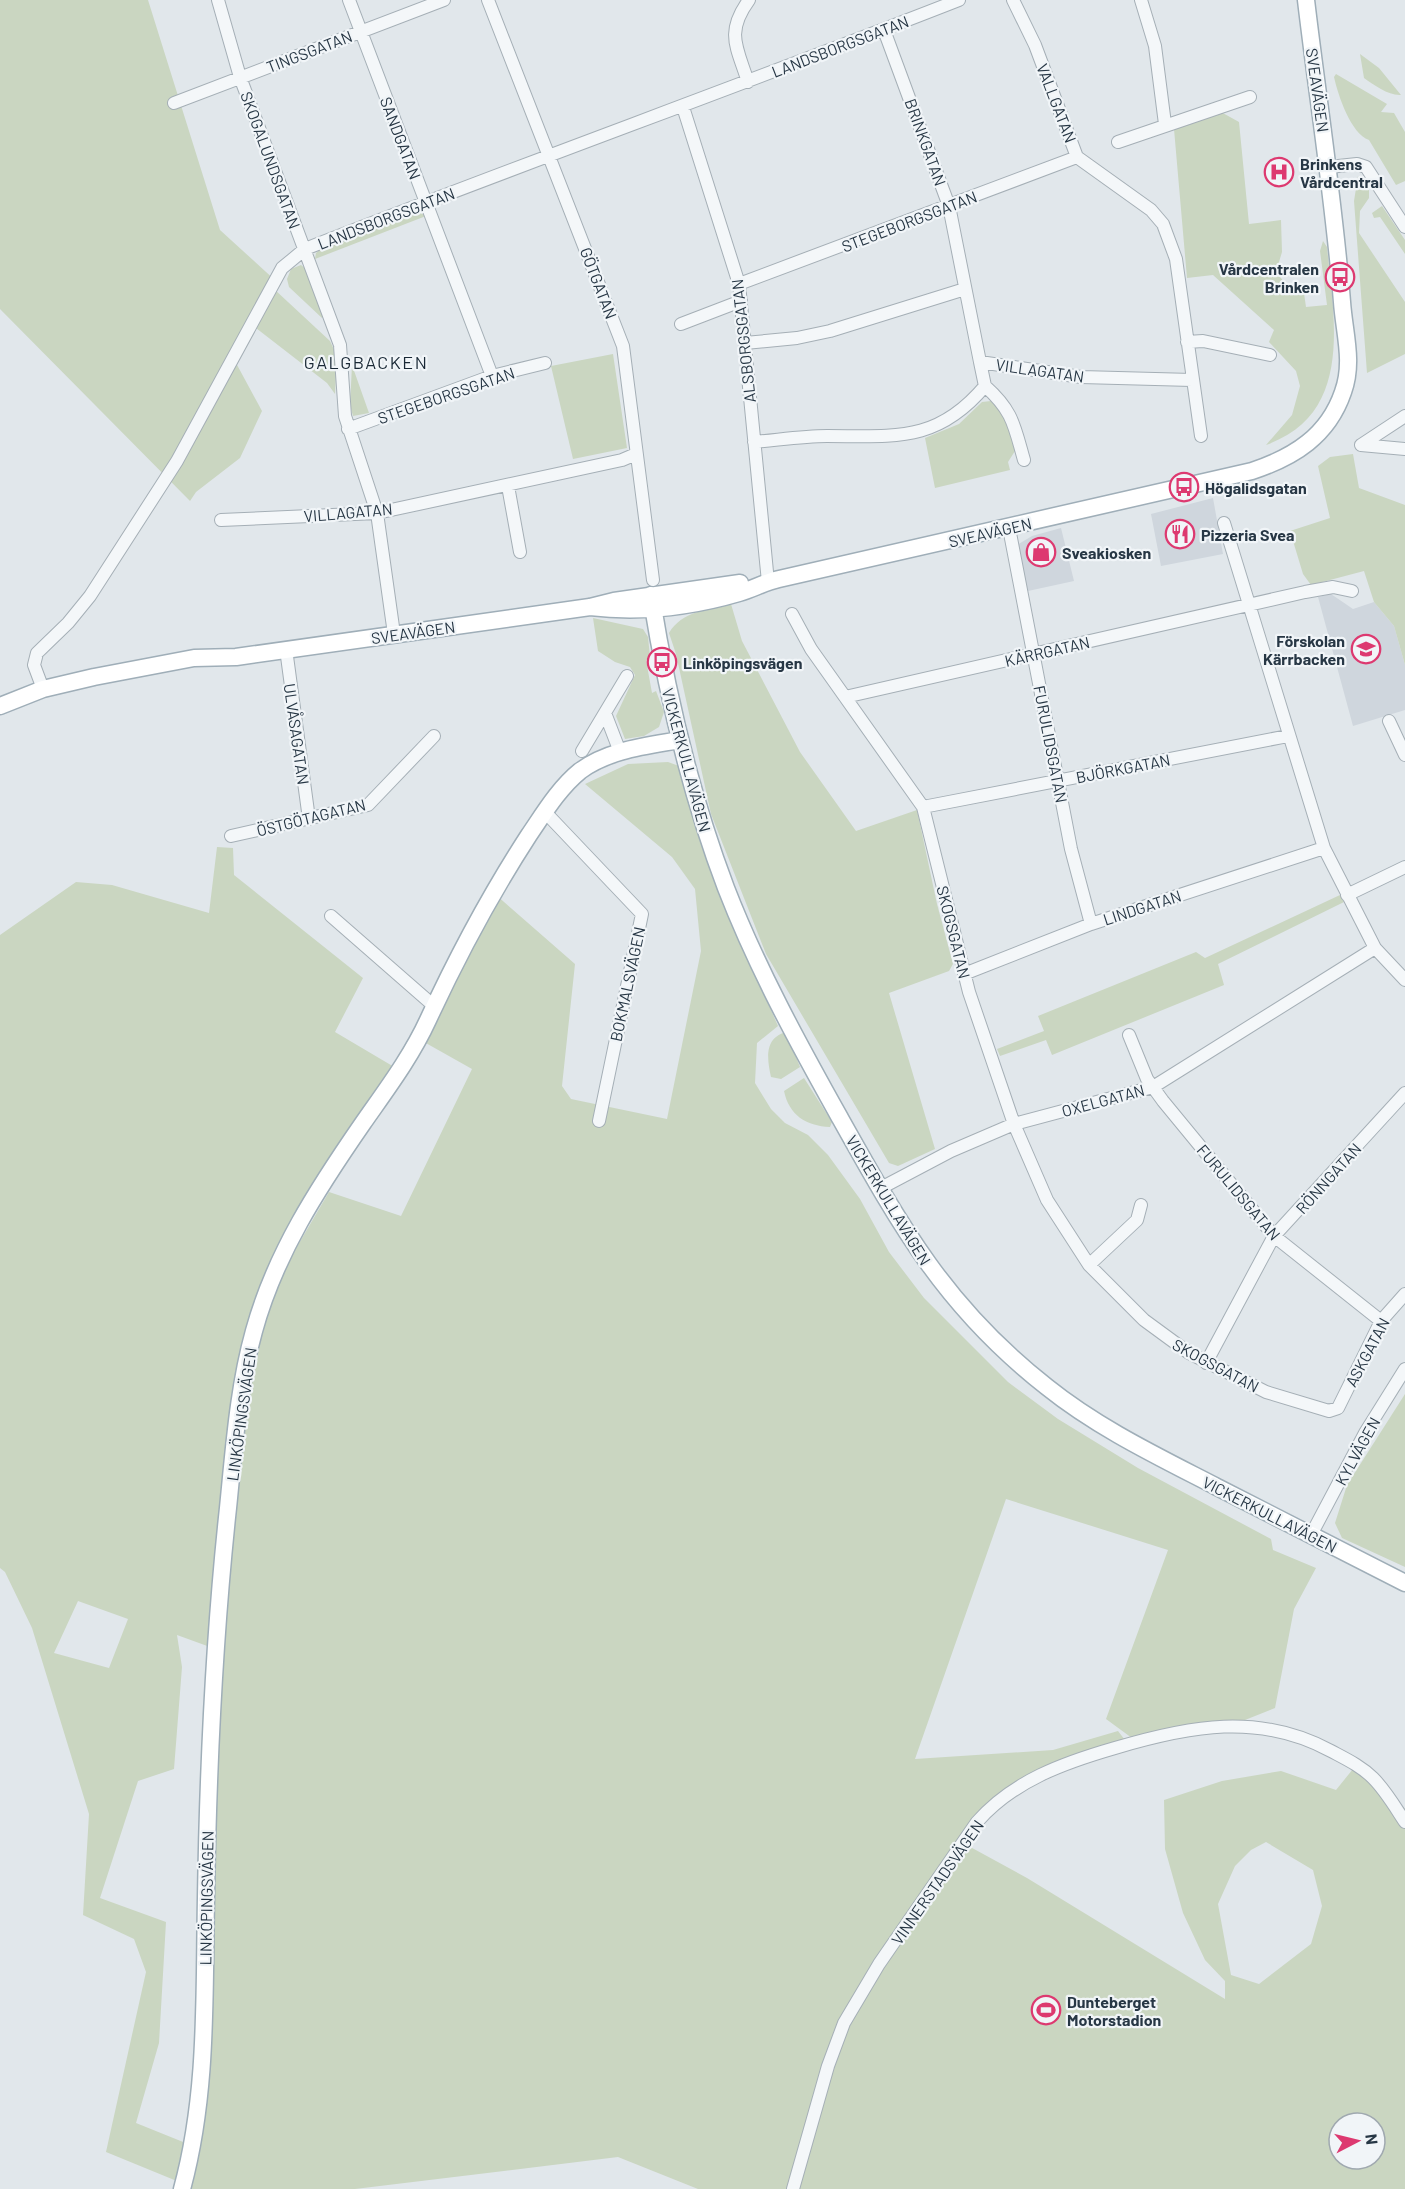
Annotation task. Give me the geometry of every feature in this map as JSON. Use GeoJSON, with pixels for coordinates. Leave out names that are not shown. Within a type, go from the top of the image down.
{"type":"FeatureCollection","features":[{"type":"Feature","properties":{"kind":"main road","name":"SVEAVÄGEN"},"geometry":{"type":"LineString","coordinates":[[0,706],[43,689],[194,658],[236,657],[590,607],[633,610],[653,595],[737,594],[768,582],[1212,479],[1288,446],[1314,424],[1334,391],[1343,324],[1329,167],[1306,0]]}},
{"type":"Feature","properties":{"kind":"main road","name":"VICKERKULLAVÄGEN"},"geometry":{"type":"LineString","coordinates":[[653,595],[665,680],[680,740],[710,842],[745,934],[785,1018],[879,1189],[900,1225],[949,1294],[1002,1349],[1048,1389],[1116,1434],[1405,1583]]}},
{"type":"Feature","properties":{"kind":"main road","name":"LINKÖPINGSVÄGEN"},"geometry":{"type":"LineString","coordinates":[[182,2189],[192,2148],[200,2097],[214,1648],[236,1437],[248,1355],[270,1282],[295,1229],[336,1162],[411,1053],[480,912],[545,812],[580,771],[620,752],[680,740]]}},
{"type":"Feature","properties":{"kind":"street","name":"SKOGALUNDSGATAN"},"geometry":{"type":"LineString","coordinates":[[218,0],[240,77],[340,345],[348,429],[377,513],[394,634]]}},
{"type":"Feature","properties":{"kind":"street","name":"SANDGATAN"},"geometry":{"type":"LineString","coordinates":[[349,0],[492,376]]}},
{"type":"Feature","properties":{"kind":"street","name":"TINGSGATAN"},"geometry":{"type":"LineString","coordinates":[[174,103],[444,0]]}},
{"type":"Feature","properties":{"kind":"street","name":"GÖTGATAN"},"geometry":{"type":"LineString","coordinates":[[488,0],[623,346],[653,595]]}},
{"type":"Feature","properties":{"kind":"street"},"geometry":{"type":"LineString","coordinates":[[748,82],[734,33],[735,22],[749,0]]}},
{"type":"Feature","properties":{"kind":"street","name":"LANDSBORGSGATAN"},"geometry":{"type":"LineString","coordinates":[[43,689],[34,665],[37,653],[68,623],[90,596],[177,461],[282,268],[304,249],[683,107],[959,0]]}},
{"type":"Feature","properties":{"kind":"street","name":"VALLGATAN"},"geometry":{"type":"LineString","coordinates":[[1013,0],[1035,45],[1077,157],[1151,210],[1163,224],[1176,259],[1187,342]]}},
{"type":"Feature","properties":{"kind":"street"},"geometry":{"type":"LineString","coordinates":[[1141,0],[1155,46],[1165,124]]}},
{"type":"Feature","properties":{"kind":"street","name":"BRINKGATAN"},"geometry":{"type":"LineString","coordinates":[[884,30],[949,206],[980,362]]}},
{"type":"Feature","properties":{"kind":"street"},"geometry":{"type":"LineString","coordinates":[[1118,142],[1165,124],[1250,97]]}},
{"type":"Feature","properties":{"kind":"street","name":"ALSBORGSGATAN"},"geometry":{"type":"LineString","coordinates":[[683,107],[739,284],[768,582]]}},
{"type":"Feature","properties":{"kind":"street","name":"STEGEBORGSGATAN"},"geometry":{"type":"LineString","coordinates":[[739,284],[1077,157]]}},
{"type":"Feature","properties":{"kind":"street"},"geometry":{"type":"LineString","coordinates":[[1329,167],[1357,164],[1366,167],[1405,227]]}},
{"type":"Feature","properties":{"kind":"street"},"geometry":{"type":"LineString","coordinates":[[745,343],[797,338],[830,331],[965,289]]}},
{"type":"Feature","properties":{"kind":"street"},"geometry":{"type":"LineString","coordinates":[[681,324],[741,301]]}},
{"type":"Feature","properties":{"kind":"street"},"geometry":{"type":"LineString","coordinates":[[1201,436],[1187,342],[1203,341],[1270,355]]}},
{"type":"Feature","properties":{"kind":"street","name":"VILLAGATAN"},"geometry":{"type":"LineString","coordinates":[[754,442],[825,436],[882,437],[921,431],[959,414],[985,386],[980,362],[1089,378],[1192,380]]}},
{"type":"Feature","properties":{"kind":"street","name":"STEGEBORGSGATAN"},"geometry":{"type":"LineString","coordinates":[[348,429],[492,376],[544,363]]}},
{"type":"Feature","properties":{"kind":"street"},"geometry":{"type":"LineString","coordinates":[[985,386],[1006,405],[1024,460]]}},
{"type":"Feature","properties":{"kind":"street"},"geometry":{"type":"LineString","coordinates":[[1405,416],[1361,445],[1405,449]]}},
{"type":"Feature","properties":{"kind":"street","name":"VILLAGATAN"},"geometry":{"type":"LineString","coordinates":[[221,520],[377,513],[508,486],[622,460],[636,454]]}},
{"type":"Feature","properties":{"kind":"street"},"geometry":{"type":"LineString","coordinates":[[508,486],[520,552]]}},
{"type":"Feature","properties":{"kind":"street"},"geometry":{"type":"LineString","coordinates":[[1224,523],[1324,848],[1375,948],[1405,980]]}},
{"type":"Feature","properties":{"kind":"street","name":"FURULIDSGATAN"},"geometry":{"type":"LineString","coordinates":[[1008,528],[1071,849],[1091,924]]}},
{"type":"Feature","properties":{"kind":"street","name":"KÄRRGATAN"},"geometry":{"type":"LineString","coordinates":[[845,697],[1333,587],[1352,591]]}},
{"type":"Feature","properties":{"kind":"street","name":"SKOGSGATAN"},"geometry":{"type":"LineString","coordinates":[[792,614],[800,631],[923,807],[964,974],[1014,1124],[1047,1200],[1089,1265],[1144,1320],[1170,1341],[1206,1363],[1266,1392],[1314,1408],[1333,1411]]}},
{"type":"Feature","properties":{"kind":"street","name":"ULVÅSAGATAN"},"geometry":{"type":"LineString","coordinates":[[286,650],[309,819]]}},
{"type":"Feature","properties":{"kind":"street"},"geometry":{"type":"LineString","coordinates":[[582,751],[627,676]]}},
{"type":"Feature","properties":{"kind":"street"},"geometry":{"type":"LineString","coordinates":[[605,713],[620,752]]}},
{"type":"Feature","properties":{"kind":"street"},"geometry":{"type":"LineString","coordinates":[[1389,721],[1405,755]]}},
{"type":"Feature","properties":{"kind":"street","name":"ÖSTGÖTAGATAN"},"geometry":{"type":"LineString","coordinates":[[231,836],[368,805],[434,735]]}},
{"type":"Feature","properties":{"kind":"street","name":"BJÖRKGATAN"},"geometry":{"type":"LineString","coordinates":[[923,807],[1288,736]]}},
{"type":"Feature","properties":{"kind":"street","name":"BOKMALSVÄGEN"},"geometry":{"type":"LineString","coordinates":[[545,812],[642,914],[599,1121]]}},
{"type":"Feature","properties":{"kind":"street","name":"LINDGATAN"},"geometry":{"type":"LineString","coordinates":[[964,974],[1091,924],[1324,848]]}},
{"type":"Feature","properties":{"kind":"street"},"geometry":{"type":"LineString","coordinates":[[1347,895],[1405,867]]}},
{"type":"Feature","properties":{"kind":"street"},"geometry":{"type":"LineString","coordinates":[[331,916],[434,1006]]}},
{"type":"Feature","properties":{"kind":"street","name":"OXELGATAN"},"geometry":{"type":"LineString","coordinates":[[879,1189],[951,1151],[1014,1124],[1153,1087],[1375,948]]}},
{"type":"Feature","properties":{"kind":"street","name":"FURULIDSGATAN"},"geometry":{"type":"LineString","coordinates":[[1129,1035],[1153,1087],[1274,1236],[1381,1321]]}},
{"type":"Feature","properties":{"kind":"street","name":"RÖNNGATAN"},"geometry":{"type":"LineString","coordinates":[[1206,1363],[1274,1236],[1405,1093]]}},
{"type":"Feature","properties":{"kind":"street"},"geometry":{"type":"LineString","coordinates":[[1089,1265],[1137,1220],[1141,1204]]}},
{"type":"Feature","properties":{"kind":"street","name":"ASKGATAN"},"geometry":{"type":"LineString","coordinates":[[1333,1411],[1338,1408],[1381,1321],[1405,1294]]}},
{"type":"Feature","properties":{"kind":"street","name":"KYLVÄGEN"},"geometry":{"type":"LineString","coordinates":[[1311,1535],[1365,1433],[1405,1369]]}},
{"type":"Feature","properties":{"kind":"street","name":"VINNERSTADSVÄGEN"},"geometry":{"type":"LineString","coordinates":[[793,2189],[835,2041],[854,2002],[977,1822],[1001,1798],[1018,1786],[1081,1757],[1143,1740],[1205,1728],[1264,1727],[1297,1735],[1360,1767],[1384,1791],[1405,1822]]}},
{"type":"Feature","properties":{"kind":"shaded area"},"geometry":{"type":"Polygon","coordinates":[[[1213,498],[1223,554],[1161,566],[1151,514],[1213,498]]]}},
{"type":"Feature","properties":{"kind":"shaded area"},"geometry":{"type":"Polygon","coordinates":[[[1061,528],[1074,581],[1028,591],[1017,545],[1032,536],[1061,528]]]}},
{"type":"Feature","properties":{"kind":"shaded area","name":"Förskolan Kärrbacken"},"geometry":{"type":"Polygon","coordinates":[[[1331,594],[1353,609],[1374,602],[1394,626],[1405,665],[1405,710],[1353,726],[1318,597],[1331,594]]]}},
{"type":"Feature","properties":{"kind":"green space"},"geometry":{"type":"Polygon","coordinates":[[[0,0],[148,0],[220,230],[277,282],[274,289],[330,341],[337,356],[335,394],[327,383],[252,325],[236,363],[262,411],[240,458],[196,492],[190,501],[0,309],[0,0]]]}},
{"type":"Feature","properties":{"kind":"green space"},"geometry":{"type":"Polygon","coordinates":[[[1360,54],[1379,68],[1401,95],[1387,92],[1364,78],[1360,54]]]}},
{"type":"Feature","properties":{"kind":"green space"},"geometry":{"type":"Polygon","coordinates":[[[1336,74],[1387,104],[1381,112],[1394,113],[1405,132],[1405,181],[1396,185],[1369,140],[1356,130],[1339,94],[1334,77],[1336,74]]]}},
{"type":"Feature","properties":{"kind":"green space"},"geometry":{"type":"Polygon","coordinates":[[[1221,112],[1239,122],[1249,224],[1281,220],[1282,252],[1276,272],[1289,288],[1303,286],[1306,307],[1327,305],[1320,251],[1323,241],[1327,247],[1334,334],[1332,362],[1326,388],[1314,411],[1294,431],[1266,445],[1292,415],[1300,386],[1296,371],[1269,342],[1274,330],[1213,275],[1187,278],[1174,129],[1221,112]]]}},
{"type":"Feature","properties":{"kind":"green space"},"geometry":{"type":"Polygon","coordinates":[[[1358,176],[1369,189],[1369,198],[1360,211],[1359,233],[1405,302],[1405,354],[1367,373],[1354,201],[1358,176]]]}},
{"type":"Feature","properties":{"kind":"green space"},"geometry":{"type":"Polygon","coordinates":[[[1382,206],[1405,240],[1405,254],[1380,217],[1374,218],[1372,213],[1382,206]]]}},
{"type":"Feature","properties":{"kind":"green space"},"geometry":{"type":"Polygon","coordinates":[[[418,211],[426,216],[315,259],[316,253],[323,247],[418,211]]]}},
{"type":"Feature","properties":{"kind":"green space"},"geometry":{"type":"Polygon","coordinates":[[[301,265],[306,269],[324,314],[322,318],[289,287],[287,279],[291,269],[301,265]]]}},
{"type":"Feature","properties":{"kind":"green space"},"geometry":{"type":"Polygon","coordinates":[[[613,354],[627,448],[573,459],[551,366],[613,354]]]}},
{"type":"Feature","properties":{"kind":"green space"},"geometry":{"type":"Polygon","coordinates":[[[352,365],[369,413],[353,416],[350,405],[352,365]]]}},
{"type":"Feature","properties":{"kind":"green space"},"geometry":{"type":"Polygon","coordinates":[[[991,401],[1002,410],[1010,429],[1015,451],[1008,462],[1010,470],[935,488],[925,438],[959,424],[982,402],[991,401]]]}},
{"type":"Feature","properties":{"kind":"green space"},"geometry":{"type":"Polygon","coordinates":[[[1353,454],[1359,488],[1405,505],[1405,665],[1394,626],[1374,602],[1364,571],[1311,585],[1303,574],[1290,531],[1330,518],[1318,466],[1330,457],[1353,454]]]}},
{"type":"Feature","properties":{"kind":"green space"},"geometry":{"type":"Polygon","coordinates":[[[731,604],[742,641],[800,752],[856,831],[917,810],[937,904],[953,964],[949,971],[889,993],[935,1149],[898,1166],[889,1163],[766,954],[711,814],[676,654],[669,633],[674,626],[688,616],[731,604]]]}},
{"type":"Feature","properties":{"kind":"green space"},"geometry":{"type":"Polygon","coordinates":[[[593,618],[643,629],[648,637],[650,657],[646,660],[652,693],[656,691],[664,712],[659,727],[644,736],[625,739],[616,716],[635,675],[630,667],[615,662],[598,651],[593,618]]]}},
{"type":"Feature","properties":{"kind":"green space"},"geometry":{"type":"Polygon","coordinates":[[[668,762],[679,766],[710,865],[778,1026],[757,1043],[755,1083],[771,1109],[785,1123],[808,1135],[828,1155],[860,1199],[889,1252],[924,1298],[1008,1382],[1058,1419],[1138,1468],[1271,1539],[1273,1550],[1316,1568],[1294,1609],[1275,1708],[1230,1726],[1136,1741],[1106,1719],[1168,1550],[1006,1499],[915,1759],[1053,1750],[1118,1731],[1128,1744],[1012,1789],[963,1843],[1027,1878],[1225,1999],[1225,1981],[1205,1960],[1183,1913],[1165,1849],[1164,1800],[1222,1781],[1281,1771],[1336,1790],[1357,1764],[1387,1788],[1405,1809],[1405,2189],[698,2189],[618,2157],[355,2189],[188,2189],[189,2186],[106,2152],[146,1972],[134,1939],[83,1915],[89,1814],[32,1628],[5,1572],[0,1568],[0,935],[76,882],[112,885],[209,913],[217,847],[233,848],[234,875],[363,978],[335,1032],[406,1074],[316,1182],[288,1262],[329,1192],[401,1216],[472,1069],[424,1042],[495,894],[575,964],[562,1086],[571,1099],[667,1119],[701,951],[695,889],[672,857],[585,784],[628,764],[668,762]],[[78,1601],[54,1653],[109,1668],[128,1619],[78,1601]],[[177,1635],[182,1667],[174,1769],[138,1781],[100,1898],[166,1922],[159,2043],[136,2123],[198,2148],[208,2098],[221,1651],[177,1635]],[[1266,1842],[1251,1850],[1235,1866],[1218,1904],[1231,1975],[1259,1984],[1311,1944],[1322,1906],[1313,1870],[1266,1842]]]}},
{"type":"Feature","properties":{"kind":"green space"},"geometry":{"type":"Polygon","coordinates":[[[1340,895],[1344,902],[1218,964],[1224,985],[1052,1055],[1046,1040],[1000,1056],[997,1049],[1044,1031],[1038,1016],[1196,952],[1205,958],[1340,895]]]}},
{"type":"Feature","properties":{"kind":"green space"},"geometry":{"type":"Polygon","coordinates":[[[786,1032],[800,1067],[781,1079],[771,1077],[768,1056],[771,1044],[779,1035],[786,1032]]]}},
{"type":"Feature","properties":{"kind":"green space"},"geometry":{"type":"Polygon","coordinates":[[[804,1078],[832,1122],[830,1127],[813,1124],[800,1118],[790,1107],[784,1091],[804,1078]]]}},
{"type":"Feature","properties":{"kind":"green space"},"geometry":{"type":"Polygon","coordinates":[[[1405,1394],[1405,1567],[1342,1538],[1335,1523],[1347,1485],[1405,1394]]]}},
{"type":"Feature","properties":{"kind":"place","name":"Brinkens Vårdcentral"},"geometry":{"type":"Point","coordinates":[1279,172]}},
{"type":"Feature","properties":{"kind":"place","name":"Vårdcentralen Brinken"},"geometry":{"type":"Point","coordinates":[1340,277]}},
{"type":"Feature","properties":{"kind":"place","name":"Högalidsgatan"},"geometry":{"type":"Point","coordinates":[1184,487]}},
{"type":"Feature","properties":{"kind":"place","name":"Pizzeria Svea"},"geometry":{"type":"Point","coordinates":[1180,534]}},
{"type":"Feature","properties":{"kind":"place","name":"Sveakiosken"},"geometry":{"type":"Point","coordinates":[1041,552]}},
{"type":"Feature","properties":{"kind":"place","name":"Förskolan Kärrbacken"},"geometry":{"type":"Point","coordinates":[1366,649]}},
{"type":"Feature","properties":{"kind":"place","name":"Linköpingsvägen"},"geometry":{"type":"Point","coordinates":[662,662]}},
{"type":"Feature","properties":{"kind":"place","name":"Dunteberget Motorstadion"},"geometry":{"type":"Point","coordinates":[1046,2010]}},
{"type":"Feature","properties":{"kind":"district","name":"GALGBACKEN"},"geometry":{"type":"Point","coordinates":[366,362]}}]}
